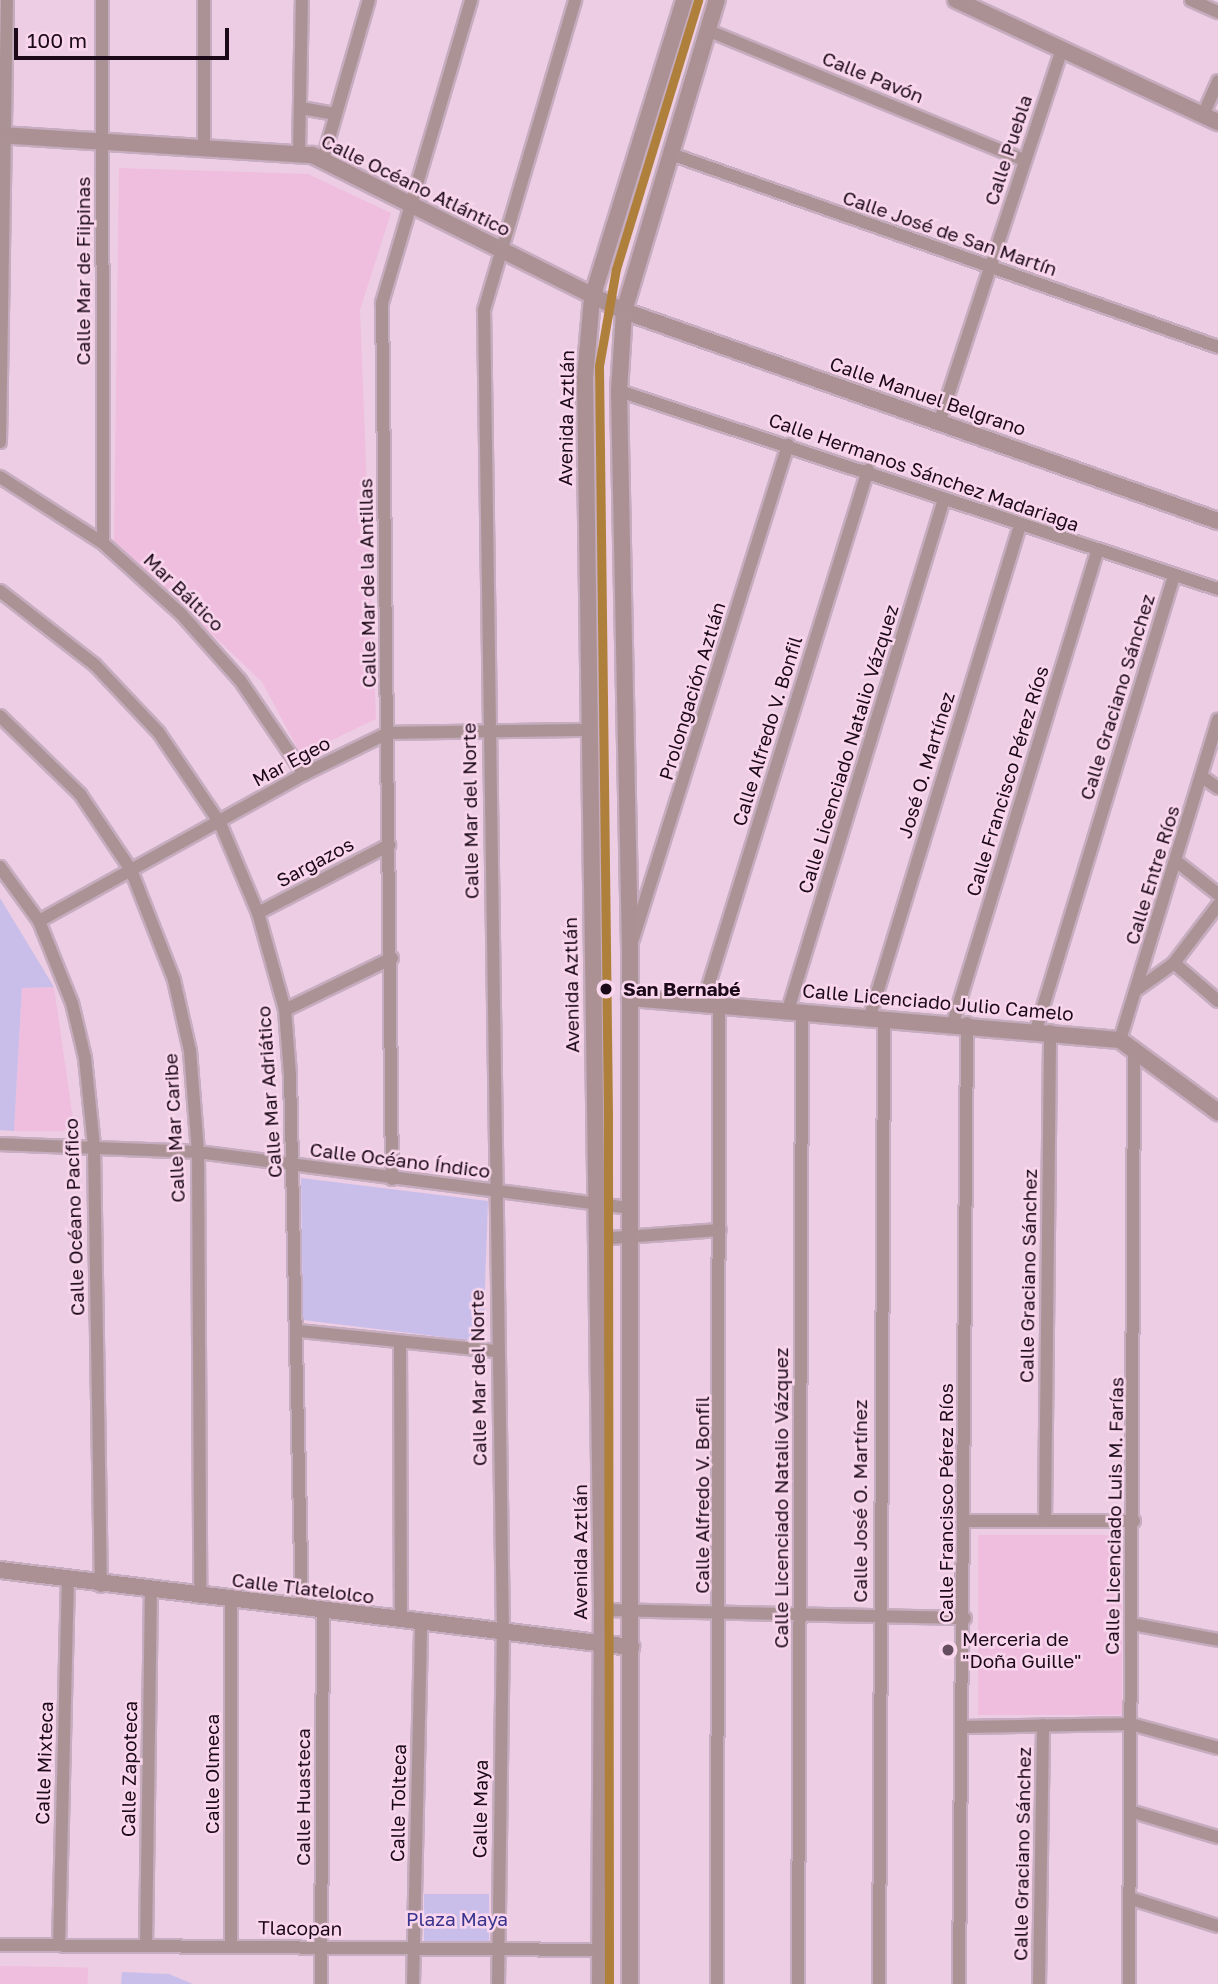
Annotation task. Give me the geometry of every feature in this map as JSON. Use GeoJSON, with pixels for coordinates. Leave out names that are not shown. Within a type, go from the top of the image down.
{"type":"FeatureCollection","features":[{"type":"Feature","properties":{"kind":"main road","name":"Avenida Aztlán"},"geometry":{"type":"LineString","coordinates":[[600,1984],[602,1610],[587,730],[585,378],[592,298],[684,0]]}},
{"type":"Feature","properties":{"kind":"main road"},"geometry":{"type":"LineString","coordinates":[[630,1984],[630,948],[619,391],[624,311],[717,0]]}},
{"type":"Feature","properties":{"kind":"main road"},"geometry":{"type":"LineString","coordinates":[[956,0],[1210,119]]}},
{"type":"Feature","properties":{"kind":"main road","name":"Calle Océano Atlántico"},"geometry":{"type":"LineString","coordinates":[[4,135],[299,152],[323,159],[592,298],[624,311]]}},
{"type":"Feature","properties":{"kind":"main road","name":"Calle Manuel Belgrano"},"geometry":{"type":"LineString","coordinates":[[624,311],[1218,521]]}},
{"type":"Feature","properties":{"kind":"main road","name":"Calle Licenciado Julio Camelo"},"geometry":{"type":"LineString","coordinates":[[630,998],[960,1023],[1043,1031],[1127,1044],[1218,1112]]}},
{"type":"Feature","properties":{"kind":"main road","name":"Calle Tlatelolco"},"geometry":{"type":"LineString","coordinates":[[0,1570],[101,1586],[302,1608],[601,1647],[631,1647]]}},
{"type":"Feature","properties":{"kind":"street"},"geometry":{"type":"LineString","coordinates":[[0,442],[7,0]]}},
{"type":"Feature","properties":{"kind":"street","name":"Calle Mar de Fiipinas"},"geometry":{"type":"LineString","coordinates":[[102,0],[103,543]]}},
{"type":"Feature","properties":{"kind":"street"},"geometry":{"type":"LineString","coordinates":[[204,0],[204,145]]}},
{"type":"Feature","properties":{"kind":"street"},"geometry":{"type":"LineString","coordinates":[[299,152],[302,0]]}},
{"type":"Feature","properties":{"kind":"street"},"geometry":{"type":"LineString","coordinates":[[323,159],[369,0]]}},
{"type":"Feature","properties":{"kind":"street","name":"Calle Mar de la Antillas"},"geometry":{"type":"LineString","coordinates":[[392,1179],[392,958],[382,303],[409,202],[471,0]]}},
{"type":"Feature","properties":{"kind":"street","name":"Calle Mar del Norte"},"geometry":{"type":"LineString","coordinates":[[503,1635],[493,1191],[484,310],[499,250],[575,0]]}},
{"type":"Feature","properties":{"kind":"street"},"geometry":{"type":"LineString","coordinates":[[1191,0],[1218,12]]}},
{"type":"Feature","properties":{"kind":"street","name":"Calle Pavón"},"geometry":{"type":"LineString","coordinates":[[707,30],[1024,160]]}},
{"type":"Feature","properties":{"kind":"street","name":"Calle Puebla"},"geometry":{"type":"LineString","coordinates":[[939,423],[1062,49]]}},
{"type":"Feature","properties":{"kind":"street"},"geometry":{"type":"LineString","coordinates":[[1210,119],[1218,81]]}},
{"type":"Feature","properties":{"kind":"street"},"geometry":{"type":"LineString","coordinates":[[301,108],[334,114]]}},
{"type":"Feature","properties":{"kind":"street","name":"Calle José de San Martín"},"geometry":{"type":"LineString","coordinates":[[670,154],[1218,347]]}},
{"type":"Feature","properties":{"kind":"street","name":"Calle Hermanos Sánchez Madariaga"},"geometry":{"type":"LineString","coordinates":[[619,391],[868,470],[1020,525],[1218,589]]}},
{"type":"Feature","properties":{"kind":"street","name":"Prolongación Aztlán"},"geometry":{"type":"LineString","coordinates":[[630,948],[788,445]]}},
{"type":"Feature","properties":{"kind":"street","name":"Calle Alfredo V. Bonfil"},"geometry":{"type":"LineString","coordinates":[[717,1984],[721,1612],[720,1230],[711,1004],[868,470]]}},
{"type":"Feature","properties":{"kind":"street","name":"Mar Báltico"},"geometry":{"type":"LineString","coordinates":[[0,477],[103,543],[216,650],[304,774]]}},
{"type":"Feature","properties":{"kind":"street","name":"Calle Licenciado Natalio Vázquez"},"geometry":{"type":"LineString","coordinates":[[798,1984],[800,1614],[795,1010],[944,499]]}},
{"type":"Feature","properties":{"kind":"street","name":"José O. Martínez"},"geometry":{"type":"LineString","coordinates":[[877,1017],[1020,525]]}},
{"type":"Feature","properties":{"kind":"street","name":"Calle Francisco Pérez Ríos"},"geometry":{"type":"LineString","coordinates":[[959,1984],[965,1618],[960,1023],[1097,551]]}},
{"type":"Feature","properties":{"kind":"street","name":"Calle Graciano Sánchez"},"geometry":{"type":"LineString","coordinates":[[1045,1521],[1043,1031],[1174,576]]}},
{"type":"Feature","properties":{"kind":"street","name":"Calle Mar Adriático"},"geometry":{"type":"LineString","coordinates":[[0,591],[126,695],[220,823],[258,913],[285,1010],[294,1167],[299,1331],[302,1608]]}},
{"type":"Feature","properties":{"kind":"street","name":"Calle Mar Caribe"},"geometry":{"type":"LineString","coordinates":[[0,716],[80,794],[131,870],[177,992],[191,1051],[198,1152],[200,1597]]}},
{"type":"Feature","properties":{"kind":"street","name":"Calle Entre Ríos"},"geometry":{"type":"LineString","coordinates":[[1127,1044],[1138,989],[1218,720]]}},
{"type":"Feature","properties":{"kind":"street","name":"Mar Egeo"},"geometry":{"type":"LineString","coordinates":[[39,921],[220,823],[304,774],[388,733],[488,729],[587,730]]}},
{"type":"Feature","properties":{"kind":"street"},"geometry":{"type":"LineString","coordinates":[[1201,776],[1218,788]]}},
{"type":"Feature","properties":{"kind":"street","name":"Sargazos"},"geometry":{"type":"LineString","coordinates":[[258,913],[389,845]]}},
{"type":"Feature","properties":{"kind":"street"},"geometry":{"type":"LineString","coordinates":[[1176,861],[1218,894]]}},
{"type":"Feature","properties":{"kind":"street","name":"Calle Océano Pacífico"},"geometry":{"type":"LineString","coordinates":[[0,867],[39,921],[77,1025],[94,1147],[101,1586]]}},
{"type":"Feature","properties":{"kind":"street"},"geometry":{"type":"LineString","coordinates":[[1138,989],[1174,963],[1218,905]]}},
{"type":"Feature","properties":{"kind":"street"},"geometry":{"type":"LineString","coordinates":[[285,1010],[392,958]]}},
{"type":"Feature","properties":{"kind":"street"},"geometry":{"type":"LineString","coordinates":[[1174,963],[1218,1001]]}},
{"type":"Feature","properties":{"kind":"street","name":"Calle José O. Martínez"},"geometry":{"type":"LineString","coordinates":[[877,1017],[879,1984]]}},
{"type":"Feature","properties":{"kind":"street","name":"Calle Licenciado Luis M. Farías"},"geometry":{"type":"LineString","coordinates":[[1127,1044],[1134,1521],[1129,1984]]}},
{"type":"Feature","properties":{"kind":"street","name":"Calle Océano Índico"},"geometry":{"type":"LineString","coordinates":[[0,1144],[198,1152],[294,1167],[628,1208]]}},
{"type":"Feature","properties":{"kind":"street"},"geometry":{"type":"LineString","coordinates":[[597,1240],[720,1230]]}},
{"type":"Feature","properties":{"kind":"street"},"geometry":{"type":"LineString","coordinates":[[299,1331],[400,1344],[497,1352]]}},
{"type":"Feature","properties":{"kind":"street"},"geometry":{"type":"LineString","coordinates":[[400,1344],[401,1621]]}},
{"type":"Feature","properties":{"kind":"street"},"geometry":{"type":"LineString","coordinates":[[965,1521],[1134,1521]]}},
{"type":"Feature","properties":{"kind":"street","name":"Calle Mixteca"},"geometry":{"type":"LineString","coordinates":[[59,1945],[68,1581]]}},
{"type":"Feature","properties":{"kind":"street","name":"Calle Zapoteca"},"geometry":{"type":"LineString","coordinates":[[146,1946],[151,1592]]}},
{"type":"Feature","properties":{"kind":"street","name":"Calle Olmeca"},"geometry":{"type":"LineString","coordinates":[[231,1601],[231,1947]]}},
{"type":"Feature","properties":{"kind":"street"},"geometry":{"type":"LineString","coordinates":[[602,1610],[965,1618]]}},
{"type":"Feature","properties":{"kind":"street","name":"Calle Huasteca"},"geometry":{"type":"LineString","coordinates":[[321,1984],[323,1611]]}},
{"type":"Feature","properties":{"kind":"street","name":"Calle Tolteca"},"geometry":{"type":"LineString","coordinates":[[413,1984],[421,1623]]}},
{"type":"Feature","properties":{"kind":"street"},"geometry":{"type":"LineString","coordinates":[[1132,1624],[1218,1640]]}},
{"type":"Feature","properties":{"kind":"street","name":"Calle Maya"},"geometry":{"type":"LineString","coordinates":[[498,1984],[503,1635]]}},
{"type":"Feature","properties":{"kind":"street"},"geometry":{"type":"LineString","coordinates":[[963,1727],[1131,1724],[1218,1748]]}},
{"type":"Feature","properties":{"kind":"street","name":"Calle Graciano Sánchez"},"geometry":{"type":"LineString","coordinates":[[1040,1984],[1044,1725]]}},
{"type":"Feature","properties":{"kind":"street"},"geometry":{"type":"LineString","coordinates":[[1130,1811],[1218,1838]]}},
{"type":"Feature","properties":{"kind":"street"},"geometry":{"type":"LineString","coordinates":[[1129,1898],[1218,1926]]}},
{"type":"Feature","properties":{"kind":"street","name":"Tlacopan"},"geometry":{"type":"LineString","coordinates":[[0,1945],[600,1951]]}},
{"type":"Feature","properties":{"kind":"shaded area"},"geometry":{"type":"Polygon","coordinates":[[[119,168],[308,174],[391,213],[360,310],[376,719],[301,755],[262,682],[114,541],[119,168]]]}},
{"type":"Feature","properties":{"kind":"shaded area"},"geometry":{"type":"Polygon","coordinates":[[[54,987],[73,1119],[64,1131],[14,1131],[22,988],[54,987]]]}},
{"type":"Feature","properties":{"kind":"shaded area"},"geometry":{"type":"Polygon","coordinates":[[[978,1535],[1122,1535],[1122,1715],[978,1715],[978,1535]]]}},
{"type":"Feature","properties":{"kind":"shaded area"},"geometry":{"type":"Polygon","coordinates":[[[0,1966],[88,1968],[88,1984],[0,1984],[0,1966]]]}},
{"type":"Feature","properties":{"kind":"green space"},"geometry":{"type":"Polygon","coordinates":[[[0,898],[54,987],[22,988],[14,1131],[0,1130],[0,898]]]}},
{"type":"Feature","properties":{"kind":"green space"},"geometry":{"type":"Polygon","coordinates":[[[301,1178],[488,1201],[483,1342],[303,1320],[301,1178]]]}},
{"type":"Feature","properties":{"kind":"green space","name":"Plaza Maya"},"geometry":{"type":"Polygon","coordinates":[[[424,1894],[489,1894],[489,1943],[424,1943],[424,1894]]]}},
{"type":"Feature","properties":{"kind":"green space"},"geometry":{"type":"Polygon","coordinates":[[[122,1972],[169,1974],[193,1984],[121,1984],[122,1972]]]}},
{"type":"Feature","properties":{"kind":"transit line"},"geometry":{"type":"LineString","coordinates":[[609,1984],[608,1114],[599,366],[616,269],[698,0]]}},
{"type":"Feature","properties":{"kind":"place","name":"San Bernabé"},"geometry":{"type":"Point","coordinates":[606,989]}},
{"type":"Feature","properties":{"kind":"place","name":"Merceria de \"Doña Guille\""},"geometry":{"type":"Point","coordinates":[948,1650]}}]}
